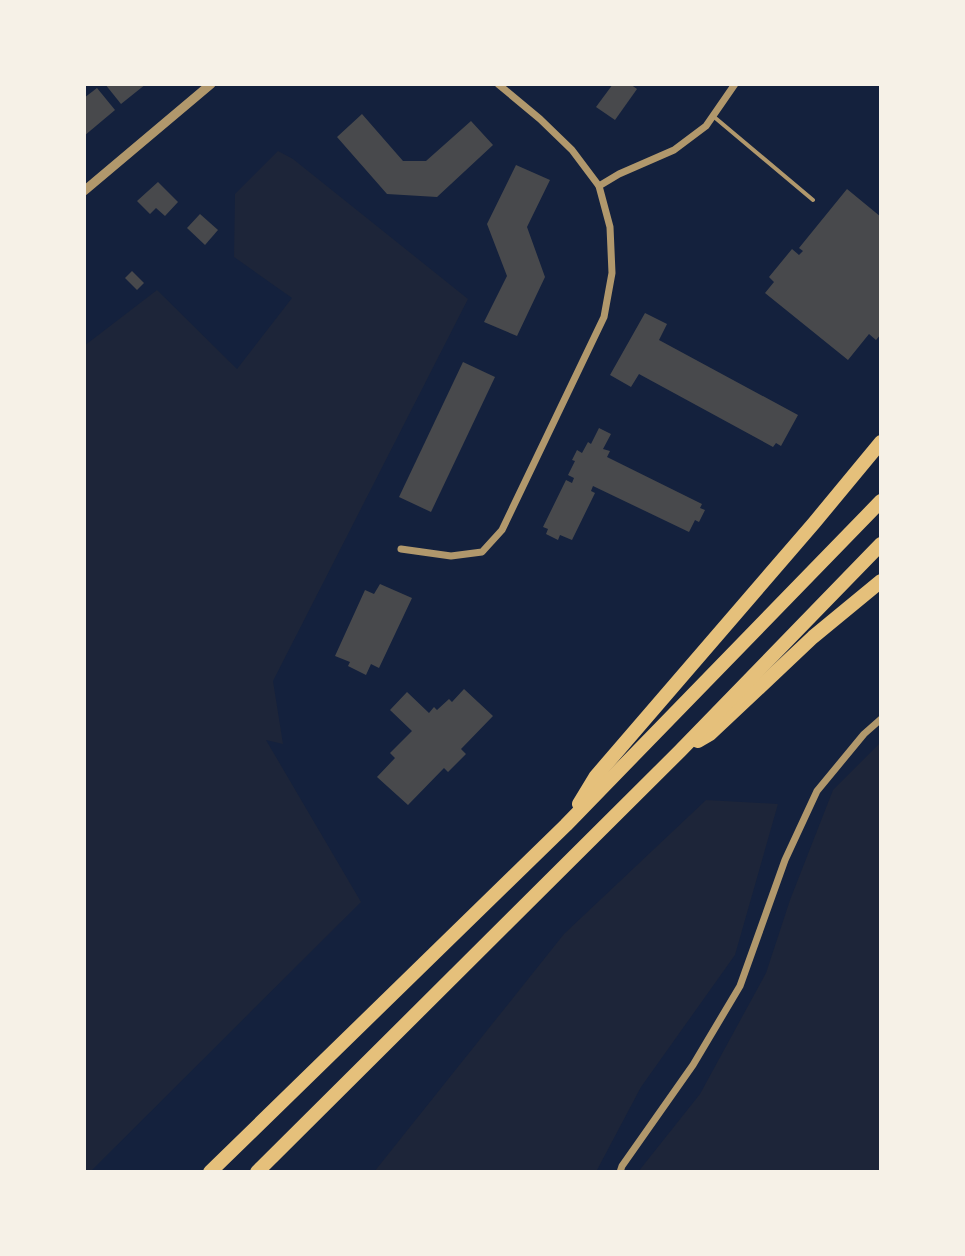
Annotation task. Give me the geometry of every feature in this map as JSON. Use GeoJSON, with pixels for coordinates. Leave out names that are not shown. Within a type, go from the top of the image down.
{"type":"FeatureCollection","features":[{"type":"Feature","properties":{"kind":"highway"},"geometry":{"type":"LineString","coordinates":[[566,825],[596,776],[881,442]]}},
{"type":"Feature","properties":{"kind":"highway"},"geometry":{"type":"LineString","coordinates":[[210,1172],[566,825],[881,501]]}},
{"type":"Feature","properties":{"kind":"highway"},"geometry":{"type":"LineString","coordinates":[[257,1172],[680,751],[881,544]]}},
{"type":"Feature","properties":{"kind":"highway"},"geometry":{"type":"LineString","coordinates":[[680,751],[710,734],[813,637],[881,581]]}},
{"type":"Feature","properties":{"kind":"street"},"geometry":{"type":"LineString","coordinates":[[84,191],[211,84]]}},
{"type":"Feature","properties":{"kind":"street"},"geometry":{"type":"LineString","coordinates":[[401,549],[451,556],[482,552],[502,530],[604,317],[612,273],[610,227],[599,186],[572,150],[498,84]]}},
{"type":"Feature","properties":{"kind":"street"},"geometry":{"type":"LineString","coordinates":[[599,186],[674,150],[706,126],[735,84]]}},
{"type":"Feature","properties":{"kind":"street"},"geometry":{"type":"LineString","coordinates":[[620,1172],[693,1065],[740,986],[785,860],[817,791],[864,734],[881,719]]}},
{"type":"Feature","properties":{"kind":"lane"},"geometry":{"type":"LineString","coordinates":[[713,116],[813,200]]}},
{"type":"Feature","properties":{"kind":"shaded area"},"geometry":{"type":"Polygon","coordinates":[[[278,151],[293,159],[468,299],[273,681],[283,744],[266,740],[361,902],[90,1172],[84,1172],[84,346],[157,290],[237,369],[292,298],[234,257],[235,194],[278,151]]]}},
{"type":"Feature","properties":{"kind":"shaded area"},"geometry":{"type":"Polygon","coordinates":[[[881,742],[881,1172],[638,1172],[700,1094],[766,973],[790,900],[833,790],[881,742]]]}},
{"type":"Feature","properties":{"kind":"shaded area"},"geometry":{"type":"Polygon","coordinates":[[[706,800],[778,804],[735,955],[641,1087],[596,1172],[374,1172],[564,934],[706,800]]]}},
{"type":"Feature","properties":{"kind":"building"},"geometry":{"type":"Polygon","coordinates":[[[105,84],[146,84],[121,104],[105,84]]]}},
{"type":"Feature","properties":{"kind":"building"},"geometry":{"type":"Polygon","coordinates":[[[613,84],[630,84],[637,89],[615,120],[596,107],[613,84]]]}},
{"type":"Feature","properties":{"kind":"building"},"geometry":{"type":"Polygon","coordinates":[[[97,88],[115,110],[84,136],[84,98],[97,88]]]}},
{"type":"Feature","properties":{"kind":"building"},"geometry":{"type":"Polygon","coordinates":[[[362,114],[403,161],[426,161],[471,121],[493,145],[437,197],[387,194],[337,137],[362,114]]]}},
{"type":"Feature","properties":{"kind":"building"},"geometry":{"type":"Polygon","coordinates":[[[516,165],[550,180],[527,227],[545,277],[517,336],[484,322],[507,276],[487,224],[516,165]]]}},
{"type":"Feature","properties":{"kind":"building"},"geometry":{"type":"Polygon","coordinates":[[[158,182],[178,202],[165,216],[156,208],[150,214],[137,201],[158,182]]]}},
{"type":"Feature","properties":{"kind":"building"},"geometry":{"type":"Polygon","coordinates":[[[847,189],[881,217],[881,334],[876,340],[869,334],[848,360],[765,293],[774,282],[769,277],[792,249],[799,255],[803,251],[799,248],[847,189]]]}},
{"type":"Feature","properties":{"kind":"building"},"geometry":{"type":"Polygon","coordinates":[[[200,214],[218,230],[205,245],[187,228],[200,214]]]}},
{"type":"Feature","properties":{"kind":"building"},"geometry":{"type":"Polygon","coordinates":[[[132,271],[144,283],[137,290],[125,278],[132,271]]]}},
{"type":"Feature","properties":{"kind":"building"},"geometry":{"type":"Polygon","coordinates":[[[645,313],[667,324],[659,340],[798,415],[781,446],[776,443],[773,447],[639,374],[631,387],[610,375],[645,313]]]}},
{"type":"Feature","properties":{"kind":"building"},"geometry":{"type":"Polygon","coordinates":[[[463,362],[495,377],[431,512],[399,497],[463,362]]]}},
{"type":"Feature","properties":{"kind":"building"},"geometry":{"type":"Polygon","coordinates":[[[599,428],[611,434],[603,449],[610,451],[607,457],[702,504],[700,508],[705,510],[689,532],[593,486],[591,491],[595,493],[572,540],[560,535],[558,540],[546,534],[548,529],[543,527],[566,480],[572,483],[574,478],[568,475],[577,450],[582,453],[588,442],[591,444],[599,428]]]}},
{"type":"Feature","properties":{"kind":"building"},"geometry":{"type":"Polygon","coordinates":[[[380,584],[412,598],[379,668],[371,664],[366,675],[348,666],[350,662],[335,656],[365,590],[374,594],[380,584]]]}},
{"type":"Feature","properties":{"kind":"building"},"geometry":{"type":"Polygon","coordinates":[[[464,689],[493,716],[461,749],[466,754],[448,772],[444,768],[408,805],[377,777],[395,758],[390,753],[412,731],[390,710],[407,692],[429,713],[449,699],[452,702],[464,689]]]}}]}
